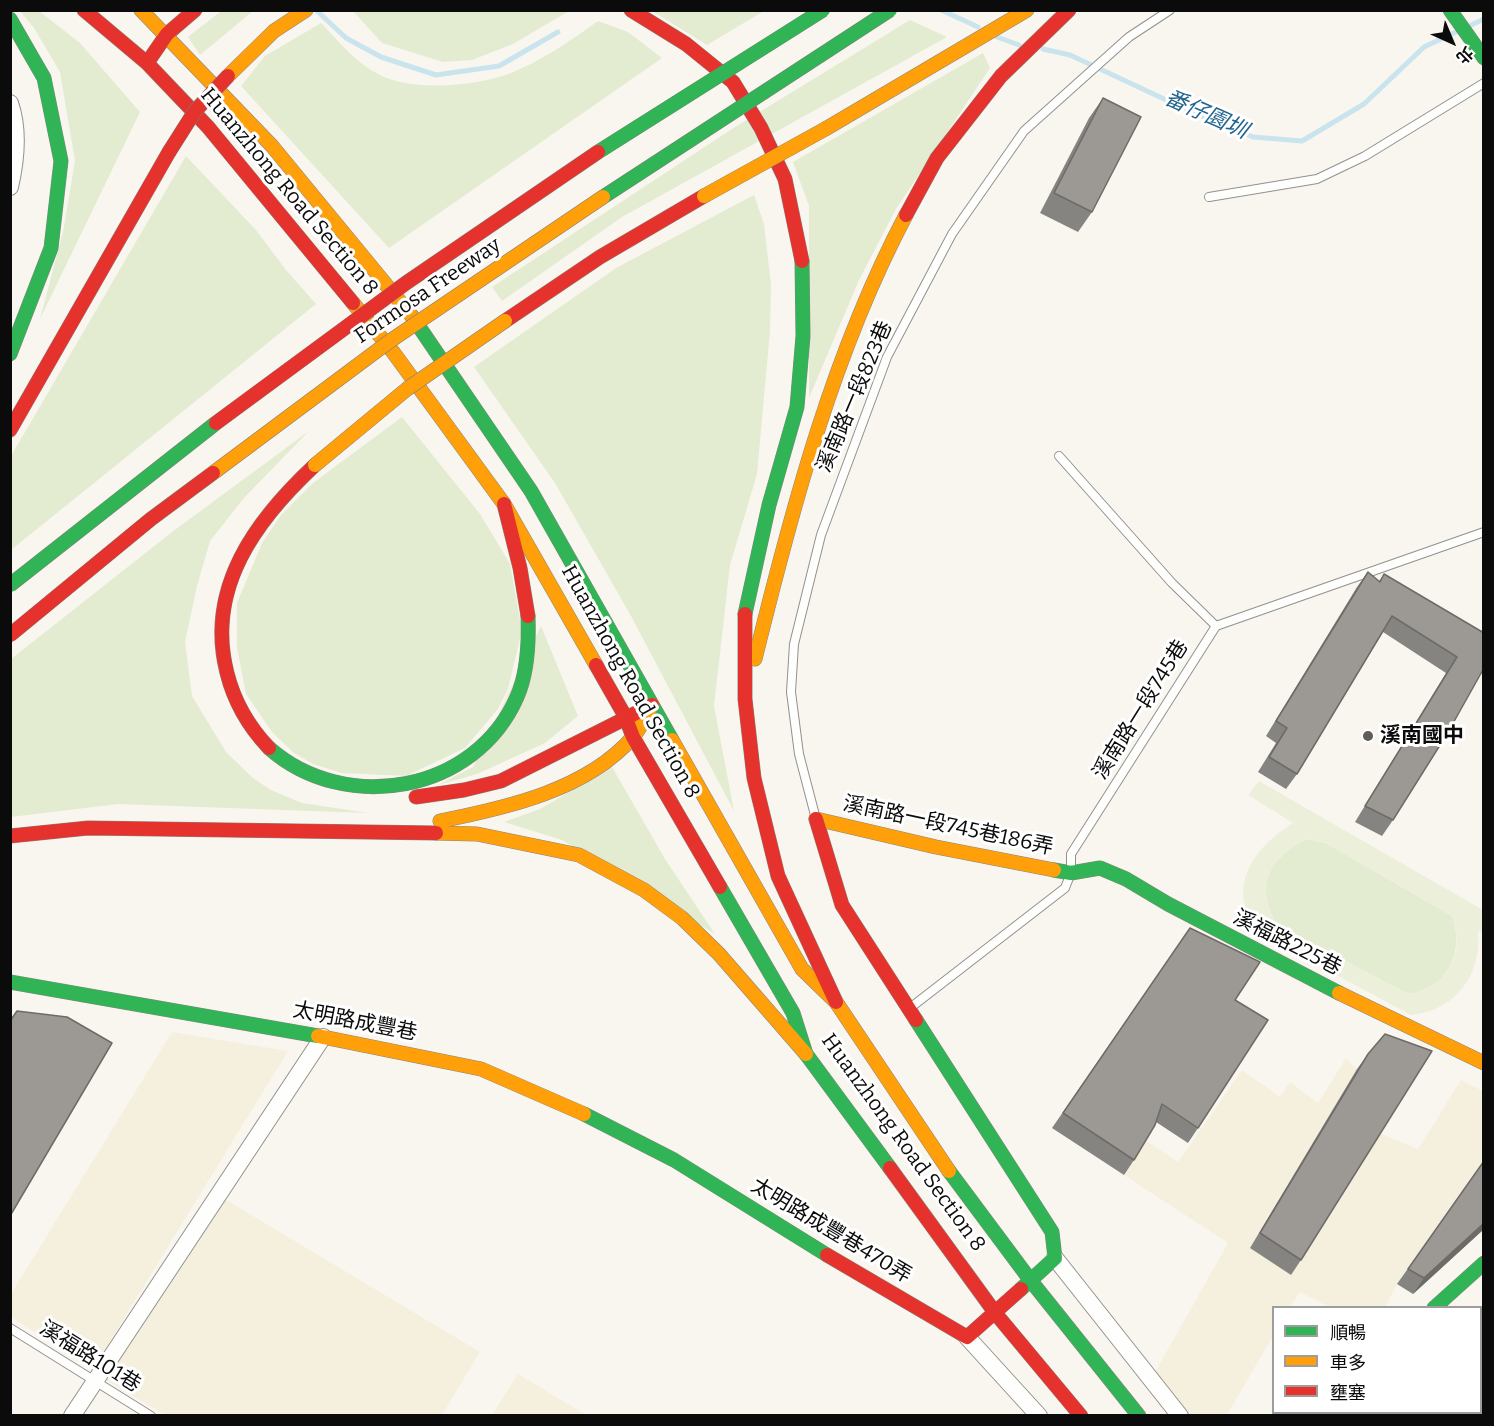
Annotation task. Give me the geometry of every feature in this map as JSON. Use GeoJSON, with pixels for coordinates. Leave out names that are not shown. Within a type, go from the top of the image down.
{"type":"FeatureCollection","features":[{"type":"Feature","properties":{"kind":"main road","name":"Huanzhong Road Section 8"},"geometry":{"type":"LineString","coordinates":[[84,10],[147,63],[208,127],[282,214],[393,352],[504,504],[625,716],[633,737],[793,1013],[806,1054],[996,1314],[1081,1416]]}},
{"type":"Feature","properties":{"kind":"main road","name":"Huanzhong Road Section 8"},"geometry":{"type":"LineString","coordinates":[[141,10],[167,34],[272,146],[396,293],[531,491],[802,969],[837,1002],[956,1182],[1031,1281],[1139,1416]]}},
{"type":"Feature","properties":{"kind":"main road"},"geometry":{"type":"LineString","coordinates":[[147,63],[167,34],[195,10]]}},
{"type":"Feature","properties":{"kind":"main road"},"geometry":{"type":"LineString","coordinates":[[10,430],[169,152],[195,111],[249,53],[295,16],[306,10]]}},
{"type":"Feature","properties":{"kind":"main road"},"geometry":{"type":"LineString","coordinates":[[632,10],[686,44],[733,82],[786,179],[795,222],[803,269],[803,336],[797,407],[770,505],[743,621],[746,699],[754,778],[778,876],[837,1002]]}},
{"type":"Feature","properties":{"kind":"main road","name":"Formosa Freeway"},"geometry":{"type":"LineString","coordinates":[[10,585],[140,480],[367,312],[689,92],[823,10]]}},
{"type":"Feature","properties":{"kind":"main road","name":"Formosa Freeway"},"geometry":{"type":"LineString","coordinates":[[10,635],[151,519],[390,341],[695,135],[890,10]]}},
{"type":"Feature","properties":{"kind":"main road"},"geometry":{"type":"LineString","coordinates":[[379,801],[336,794],[314,777],[287,763],[262,741],[244,717],[228,686],[222,640],[223,606],[239,559],[271,510],[315,465],[406,389],[600,257],[704,196],[828,128],[1027,10]]}},
{"type":"Feature","properties":{"kind":"main road"},"geometry":{"type":"LineString","coordinates":[[746,699],[791,512],[859,316],[890,246],[938,158],[1001,76],[1069,10]]}},
{"type":"Feature","properties":{"kind":"main road"},"geometry":{"type":"LineString","coordinates":[[1452,13],[1479,49]]}},
{"type":"Feature","properties":{"kind":"main road"},"geometry":{"type":"LineString","coordinates":[[10,19],[44,78],[61,161],[51,248],[10,354]]}},
{"type":"Feature","properties":{"kind":"main road"},"geometry":{"type":"LineString","coordinates":[[314,777],[354,786],[401,788],[437,779],[465,760],[495,732],[509,714],[524,678],[529,607],[504,504]]}},
{"type":"Feature","properties":{"kind":"main road"},"geometry":{"type":"LineString","coordinates":[[398,799],[440,794],[509,778],[625,716],[652,705]]}},
{"type":"Feature","properties":{"kind":"main road"},"geometry":{"type":"LineString","coordinates":[[376,833],[497,810],[573,781],[601,763],[633,737],[652,705]]}},
{"type":"Feature","properties":{"kind":"main road"},"geometry":{"type":"LineString","coordinates":[[816,819],[842,905],[1052,1232],[1055,1258],[996,1314],[967,1337]]}},
{"type":"Feature","properties":{"kind":"main road","name":"溪南路一段745巷186弄"},"geometry":{"type":"LineString","coordinates":[[816,819],[936,847],[1071,873]]}},
{"type":"Feature","properties":{"kind":"main road"},"geometry":{"type":"LineString","coordinates":[[10,836],[88,828],[477,834],[579,855],[612,871],[682,918],[719,954],[806,1054]]}},
{"type":"Feature","properties":{"kind":"main road","name":"溪福路225巷"},"geometry":{"type":"LineString","coordinates":[[1071,873],[1100,868],[1126,879],[1168,904],[1311,979],[1484,1064]]}},
{"type":"Feature","properties":{"kind":"main road","name":"太明路成豐巷"},"geometry":{"type":"LineString","coordinates":[[10,982],[323,1037],[481,1069],[601,1121],[674,1160]]}},
{"type":"Feature","properties":{"kind":"main road","name":"太明路成豐巷470弄"},"geometry":{"type":"LineString","coordinates":[[674,1160],[817,1249],[967,1337]]}},
{"type":"Feature","properties":{"kind":"main road"},"geometry":{"type":"LineString","coordinates":[[1436,1306],[1484,1263]]}},
{"type":"Feature","properties":{"kind":"street"},"geometry":{"type":"LineString","coordinates":[[10,103],[15,136],[15,164],[10,187]]}},
{"type":"Feature","properties":{"kind":"street"},"geometry":{"type":"LineString","coordinates":[[72,1416],[323,1037]]}},
{"type":"Feature","properties":{"kind":"street"},"geometry":{"type":"LineString","coordinates":[[1055,1258],[1180,1416]]}},
{"type":"Feature","properties":{"kind":"street"},"geometry":{"type":"LineString","coordinates":[[967,1337],[1039,1416]]}},
{"type":"Feature","properties":{"kind":"lane","name":"溪南路一段823巷"},"geometry":{"type":"LineString","coordinates":[[816,819],[799,754],[791,692],[794,644],[821,535],[845,465],[887,357],[952,234],[1024,131],[1130,37],[1170,10]]}},
{"type":"Feature","properties":{"kind":"lane"},"geometry":{"type":"LineString","coordinates":[[1209,197],[1317,179],[1365,156],[1484,83]]}},
{"type":"Feature","properties":{"kind":"lane"},"geometry":{"type":"LineString","coordinates":[[1059,456],[1179,590],[1216,626],[1484,531]]}},
{"type":"Feature","properties":{"kind":"lane","name":"溪南路一段745巷"},"geometry":{"type":"LineString","coordinates":[[908,1010],[1065,888],[1071,873],[1071,854],[1216,626]]}},
{"type":"Feature","properties":{"kind":"lane","name":"溪福路101巷"},"geometry":{"type":"LineString","coordinates":[[10,1328],[151,1416]]}},
{"type":"Feature","properties":{"kind":"shaded area"},"geometry":{"type":"Polygon","coordinates":[[[172,1032],[288,1051],[99,1359],[88,1367],[11,1317],[11,1294],[172,1032]]]}},
{"type":"Feature","properties":{"kind":"shaded area"},"geometry":{"type":"Polygon","coordinates":[[[1346,1058],[1357,1069],[1250,1248],[1291,1275],[1379,1133],[1418,1149],[1461,1080],[1483,1091],[1483,1161],[1397,1284],[1386,1306],[1327,1306],[1300,1292],[1291,1306],[1272,1306],[1272,1338],[1227,1415],[1190,1415],[1154,1374],[1228,1243],[1124,1175],[1145,1140],[1178,1162],[1242,1070],[1280,1097],[1290,1082],[1318,1103],[1346,1058]]]}},
{"type":"Feature","properties":{"kind":"shaded area"},"geometry":{"type":"Polygon","coordinates":[[[218,1195],[480,1352],[442,1415],[165,1415],[106,1380],[218,1195]]]}},
{"type":"Feature","properties":{"kind":"shaded area"},"geometry":{"type":"Polygon","coordinates":[[[518,1374],[586,1415],[492,1415],[518,1374]]]}},
{"type":"Feature","properties":{"kind":"green space"},"geometry":{"type":"Polygon","coordinates":[[[20,11],[39,11],[80,43],[140,112],[40,319],[63,232],[75,161],[60,72],[34,28],[20,11]]]}},
{"type":"Feature","properties":{"kind":"green space"},"geometry":{"type":"Polygon","coordinates":[[[221,11],[253,11],[200,55],[188,37],[221,11]]]}},
{"type":"Feature","properties":{"kind":"green space"},"geometry":{"type":"Polygon","coordinates":[[[353,11],[569,11],[513,44],[472,60],[443,62],[382,43],[353,11]]]}},
{"type":"Feature","properties":{"kind":"green space"},"geometry":{"type":"Polygon","coordinates":[[[652,11],[764,11],[707,45],[652,11]]]}},
{"type":"Feature","properties":{"kind":"green space"},"geometry":{"type":"Polygon","coordinates":[[[910,20],[947,37],[622,217],[502,301],[492,287],[735,127],[910,20]]]}},
{"type":"Feature","properties":{"kind":"green space"},"geometry":{"type":"Polygon","coordinates":[[[598,21],[628,32],[662,58],[389,248],[241,86],[265,56],[321,23],[366,67],[384,77],[413,84],[448,85],[482,81],[523,68],[567,43],[598,21]]]}},
{"type":"Feature","properties":{"kind":"green space"},"geometry":{"type":"Polygon","coordinates":[[[983,53],[990,68],[896,209],[859,280],[809,398],[809,206],[793,162],[983,53]]]}},
{"type":"Feature","properties":{"kind":"green space"},"geometry":{"type":"Polygon","coordinates":[[[186,156],[256,230],[286,270],[316,304],[11,550],[11,456],[186,156]]]}},
{"type":"Feature","properties":{"kind":"green space"},"geometry":{"type":"Polygon","coordinates":[[[754,195],[764,224],[771,285],[770,331],[757,474],[730,565],[714,706],[734,811],[631,616],[555,483],[474,367],[616,268],[754,195]]]}},
{"type":"Feature","properties":{"kind":"green space"},"geometry":{"type":"Polygon","coordinates":[[[402,417],[480,514],[510,564],[522,630],[508,689],[498,709],[465,748],[406,776],[342,773],[313,764],[294,753],[272,732],[246,694],[237,648],[237,603],[262,543],[281,515],[313,483],[402,417]]]}},
{"type":"Feature","properties":{"kind":"green space"},"geometry":{"type":"Polygon","coordinates":[[[309,431],[243,499],[210,541],[197,586],[185,642],[192,696],[226,752],[253,778],[271,790],[302,803],[368,813],[118,804],[11,817],[11,659],[172,532],[309,431]]]}},
{"type":"Feature","properties":{"kind":"green space"},"geometry":{"type":"Polygon","coordinates":[[[541,626],[578,716],[545,743],[477,774],[438,785],[473,767],[541,626]]]}},
{"type":"Feature","properties":{"kind":"green space"},"geometry":{"type":"Polygon","coordinates":[[[612,767],[665,859],[715,934],[562,840],[504,822],[540,809],[612,767]]]}},
{"type":"Feature","properties":{"kind":"green space"},"geometry":{"type":"Polygon","coordinates":[[[1259,781],[1483,910],[1483,933],[1478,931],[1476,962],[1463,988],[1441,1006],[1411,1015],[1260,934],[1249,918],[1244,902],[1247,872],[1265,845],[1293,823],[1248,795],[1259,781]],[[1307,839],[1274,864],[1266,885],[1266,898],[1277,925],[1408,994],[1434,985],[1450,967],[1455,955],[1456,929],[1452,916],[1326,843],[1307,839]]]}},
{"type":"Feature","properties":{"kind":"green space"},"geometry":{"type":"Polygon","coordinates":[[[1307,839],[1326,843],[1452,916],[1456,943],[1450,967],[1443,977],[1422,991],[1408,994],[1277,925],[1266,898],[1269,874],[1274,864],[1283,855],[1307,839]]]}},
{"type":"Feature","properties":{"kind":"building"},"geometry":{"type":"Polygon","coordinates":[[[1103,98],[1141,117],[1092,212],[1054,193],[1103,98]]]}},
{"type":"Feature","properties":{"kind":"building"},"geometry":{"type":"Polygon","coordinates":[[[1368,572],[1380,582],[1384,574],[1484,633],[1484,668],[1447,734],[1393,820],[1365,806],[1457,657],[1392,616],[1297,774],[1269,757],[1287,728],[1276,721],[1368,572]]]}},
{"type":"Feature","properties":{"kind":"building"},"geometry":{"type":"Polygon","coordinates":[[[1190,928],[1260,962],[1235,1000],[1268,1020],[1198,1128],[1162,1104],[1155,1125],[1134,1160],[1063,1113],[1190,928]]]}},
{"type":"Feature","properties":{"kind":"building"},"geometry":{"type":"Polygon","coordinates":[[[17,1011],[67,1017],[112,1043],[10,1216],[10,1021],[17,1011]]]}},
{"type":"Feature","properties":{"kind":"building"},"geometry":{"type":"Polygon","coordinates":[[[1385,1034],[1432,1051],[1301,1260],[1260,1233],[1368,1054],[1385,1034]]]}},
{"type":"Feature","properties":{"kind":"building"},"geometry":{"type":"Polygon","coordinates":[[[1484,1161],[1484,1223],[1424,1278],[1408,1269],[1484,1161]]]}},
{"type":"Feature","properties":{"kind":"waterway","name":"番仔園圳"},"geometry":{"type":"LineString","coordinates":[[316,10],[346,38],[381,57],[436,75],[499,66],[558,32]]}},
{"type":"Feature","properties":{"kind":"waterway","name":"番仔園圳"},"geometry":{"type":"LineString","coordinates":[[941,10],[978,27]]}},
{"type":"Feature","properties":{"kind":"waterway","name":"番仔園圳"},"geometry":{"type":"LineString","coordinates":[[1467,27],[1484,19]]}},
{"type":"Feature","properties":{"kind":"waterway","name":"番仔園圳"},"geometry":{"type":"LineString","coordinates":[[1043,49],[1070,55],[1192,112],[1253,137],[1302,141],[1364,104],[1424,47],[1458,31]]}},
{"type":"Feature","properties":{"kind":"waterway","name":"番仔園圳"},"geometry":{"type":"LineString","coordinates":[[997,37],[1019,45]]}},
{"type":"Feature","properties":{"kind":"traffic: fast"},"geometry":{"type":"LineString","coordinates":[[598,152],[823,10]]}},
{"type":"Feature","properties":{"kind":"traffic: fast"},"geometry":{"type":"LineString","coordinates":[[603,197],[890,10]]}},
{"type":"Feature","properties":{"kind":"traffic: fast"},"geometry":{"type":"LineString","coordinates":[[1450,10],[1484,58]]}},
{"type":"Feature","properties":{"kind":"traffic: fast"},"geometry":{"type":"LineString","coordinates":[[10,19],[44,78],[61,161],[51,248],[10,354]]}},
{"type":"Feature","properties":{"kind":"traffic: fast"},"geometry":{"type":"LineString","coordinates":[[745,614],[769,505],[797,407],[803,336],[802,261]]}},
{"type":"Feature","properties":{"kind":"traffic: fast"},"geometry":{"type":"LineString","coordinates":[[411,315],[531,491],[672,740]]}},
{"type":"Feature","properties":{"kind":"traffic: fast"},"geometry":{"type":"LineString","coordinates":[[10,585],[216,423]]}},
{"type":"Feature","properties":{"kind":"traffic: fast"},"geometry":{"type":"LineString","coordinates":[[269,748],[300,769],[334,782],[370,787],[406,784],[440,773],[471,755],[497,730],[517,697],[524,678],[527,657],[528,616]]}},
{"type":"Feature","properties":{"kind":"traffic: fast"},"geometry":{"type":"LineString","coordinates":[[1054,870],[1071,873],[1100,868],[1126,879],[1168,904],[1339,993]]}},
{"type":"Feature","properties":{"kind":"traffic: fast"},"geometry":{"type":"LineString","coordinates":[[720,887],[793,1013],[806,1054],[890,1168]]}},
{"type":"Feature","properties":{"kind":"traffic: fast"},"geometry":{"type":"LineString","coordinates":[[10,982],[318,1036]]}},
{"type":"Feature","properties":{"kind":"traffic: fast"},"geometry":{"type":"LineString","coordinates":[[916,1020],[1052,1232],[1055,1258],[1021,1289]]}},
{"type":"Feature","properties":{"kind":"traffic: fast"},"geometry":{"type":"LineString","coordinates":[[584,1114],[674,1160],[827,1255]]}},
{"type":"Feature","properties":{"kind":"traffic: fast"},"geometry":{"type":"LineString","coordinates":[[949,1171],[1031,1281],[1139,1416]]}},
{"type":"Feature","properties":{"kind":"traffic: fast"},"geometry":{"type":"LineString","coordinates":[[1436,1306],[1484,1263]]}},
{"type":"Feature","properties":{"kind":"traffic: slow"},"geometry":{"type":"LineString","coordinates":[[141,10],[272,146],[411,315]]}},
{"type":"Feature","properties":{"kind":"traffic: slow"},"geometry":{"type":"LineString","coordinates":[[228,76],[274,31],[306,10]]}},
{"type":"Feature","properties":{"kind":"traffic: slow"},"geometry":{"type":"LineString","coordinates":[[827,128],[1027,10]]}},
{"type":"Feature","properties":{"kind":"traffic: slow"},"geometry":{"type":"LineString","coordinates":[[704,196],[827,128]]}},
{"type":"Feature","properties":{"kind":"traffic: slow"},"geometry":{"type":"LineString","coordinates":[[213,473],[390,341],[603,197]]}},
{"type":"Feature","properties":{"kind":"traffic: slow"},"geometry":{"type":"LineString","coordinates":[[755,659],[817,432],[857,322],[906,215]]}},
{"type":"Feature","properties":{"kind":"traffic: slow"},"geometry":{"type":"LineString","coordinates":[[353,303],[393,352],[504,504],[596,665]]}},
{"type":"Feature","properties":{"kind":"traffic: slow"},"geometry":{"type":"LineString","coordinates":[[315,465],[407,389],[505,321]]}},
{"type":"Feature","properties":{"kind":"traffic: slow"},"geometry":{"type":"LineString","coordinates":[[440,821],[518,803],[544,794],[593,771],[633,737],[652,705]]}},
{"type":"Feature","properties":{"kind":"traffic: slow"},"geometry":{"type":"LineString","coordinates":[[672,740],[802,969],[836,1002],[949,1171]]}},
{"type":"Feature","properties":{"kind":"traffic: slow"},"geometry":{"type":"LineString","coordinates":[[816,819],[936,847],[1054,870]]}},
{"type":"Feature","properties":{"kind":"traffic: slow"},"geometry":{"type":"LineString","coordinates":[[436,833],[477,834],[579,855],[644,890],[682,918],[719,954],[806,1054]]}},
{"type":"Feature","properties":{"kind":"traffic: slow"},"geometry":{"type":"LineString","coordinates":[[1339,993],[1484,1063]]}},
{"type":"Feature","properties":{"kind":"traffic: slow"},"geometry":{"type":"LineString","coordinates":[[318,1036],[481,1069],[584,1114]]}},
{"type":"Feature","properties":{"kind":"traffic: jam"},"geometry":{"type":"LineString","coordinates":[[84,10],[147,63],[208,127],[353,303]]}},
{"type":"Feature","properties":{"kind":"traffic: jam"},"geometry":{"type":"LineString","coordinates":[[147,63],[167,34],[195,10]]}},
{"type":"Feature","properties":{"kind":"traffic: jam"},"geometry":{"type":"LineString","coordinates":[[631,10],[686,44],[733,82],[761,128],[785,179],[802,261]]}},
{"type":"Feature","properties":{"kind":"traffic: jam"},"geometry":{"type":"LineString","coordinates":[[906,215],[937,158],[1001,76],[1069,10]]}},
{"type":"Feature","properties":{"kind":"traffic: jam"},"geometry":{"type":"LineString","coordinates":[[169,152],[195,111],[228,76]]}},
{"type":"Feature","properties":{"kind":"traffic: jam"},"geometry":{"type":"LineString","coordinates":[[10,430],[169,152]]}},
{"type":"Feature","properties":{"kind":"traffic: jam"},"geometry":{"type":"LineString","coordinates":[[216,423],[406,283],[598,152]]}},
{"type":"Feature","properties":{"kind":"traffic: jam"},"geometry":{"type":"LineString","coordinates":[[505,321],[600,257],[704,196]]}},
{"type":"Feature","properties":{"kind":"traffic: jam"},"geometry":{"type":"LineString","coordinates":[[269,748],[243,713],[230,683],[222,642],[223,612],[230,584],[255,533],[293,486],[315,465]]}},
{"type":"Feature","properties":{"kind":"traffic: jam"},"geometry":{"type":"LineString","coordinates":[[10,635],[151,519],[213,473]]}},
{"type":"Feature","properties":{"kind":"traffic: jam"},"geometry":{"type":"LineString","coordinates":[[504,504],[520,568],[528,616]]}},
{"type":"Feature","properties":{"kind":"traffic: jam"},"geometry":{"type":"LineString","coordinates":[[745,614],[745,699],[754,778],[778,876],[836,1002]]}},
{"type":"Feature","properties":{"kind":"traffic: jam"},"geometry":{"type":"LineString","coordinates":[[596,665],[625,716],[633,737],[720,887]]}},
{"type":"Feature","properties":{"kind":"traffic: jam"},"geometry":{"type":"LineString","coordinates":[[416,797],[464,790],[501,781],[652,705]]}},
{"type":"Feature","properties":{"kind":"traffic: jam"},"geometry":{"type":"LineString","coordinates":[[816,819],[842,905],[916,1020]]}},
{"type":"Feature","properties":{"kind":"traffic: jam"},"geometry":{"type":"LineString","coordinates":[[10,836],[88,828],[436,833]]}},
{"type":"Feature","properties":{"kind":"traffic: jam"},"geometry":{"type":"LineString","coordinates":[[890,1168],[996,1314],[1081,1416]]}},
{"type":"Feature","properties":{"kind":"traffic: jam"},"geometry":{"type":"LineString","coordinates":[[827,1255],[967,1337],[1021,1289]]}},
{"type":"Feature","properties":{"kind":"place","name":"溪南國中"},"geometry":{"type":"Point","coordinates":[1368,736]}}]}
